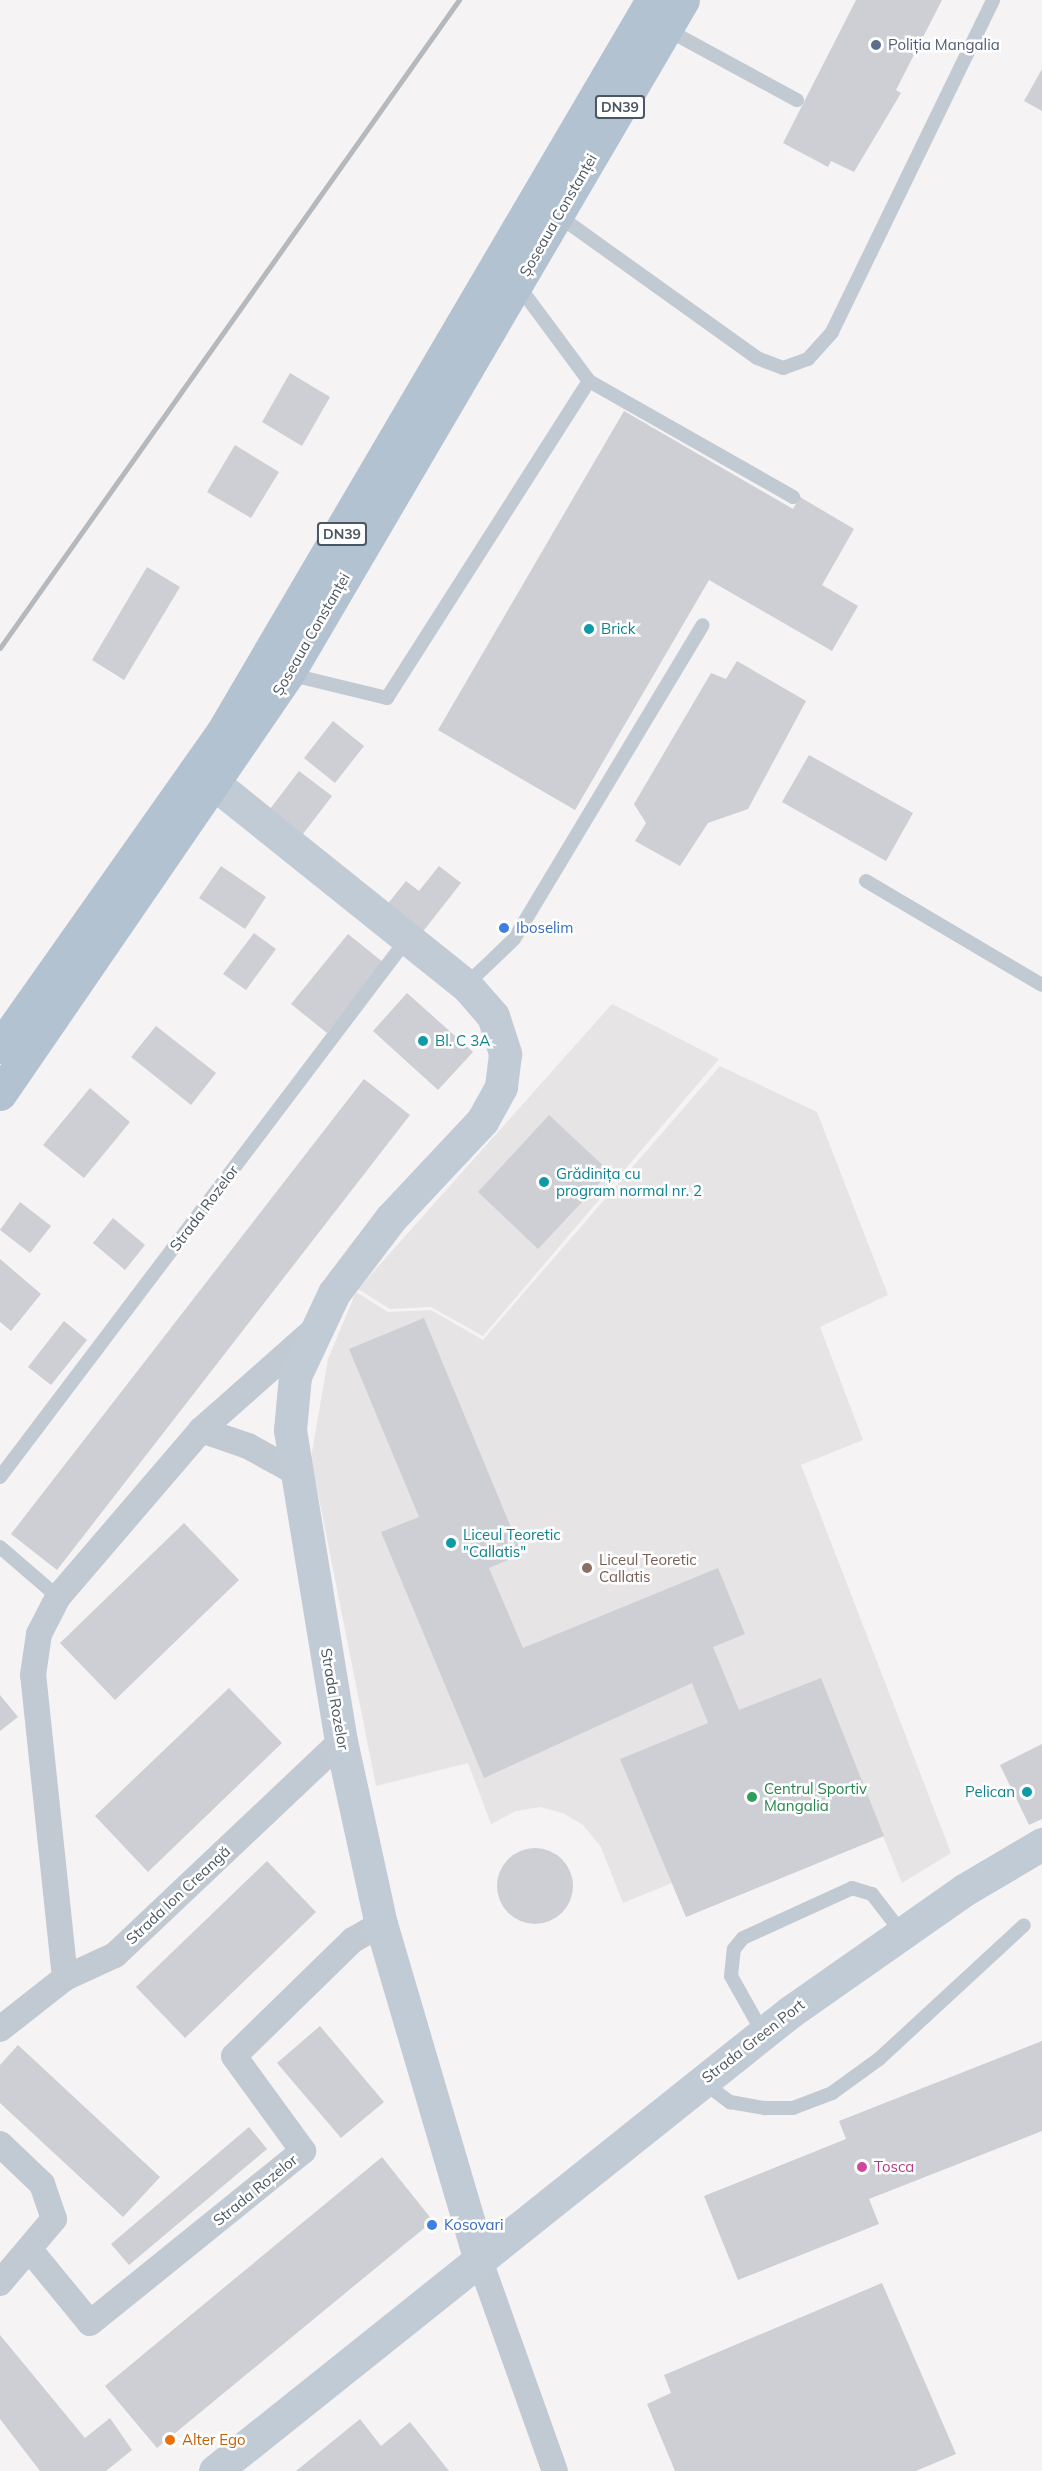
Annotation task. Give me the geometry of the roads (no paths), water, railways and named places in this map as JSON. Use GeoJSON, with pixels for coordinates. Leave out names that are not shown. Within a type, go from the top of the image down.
{"type":"FeatureCollection","features":[{"type":"Feature","properties":{"kind":"main road","name":"Șoseaua Constanței"},"geometry":{"type":"LineString","coordinates":[[0,1047],[221,734],[546,207],[654,15],[684,0]]}},
{"type":"Feature","properties":{"kind":"main road","name":"Șoseaua Constanței"},"geometry":{"type":"LineString","coordinates":[[0,1094],[216,785],[288,674],[518,285],[546,207]]}},
{"type":"Feature","properties":{"kind":"street","name":"Strada Rozelor"},"geometry":{"type":"LineString","coordinates":[[216,785],[466,985],[493,1016],[505,1054],[501,1087],[483,1120],[390,1218],[334,1293],[315,1329],[295,1376],[290,1430],[341,1741],[381,1924],[479,2258],[555,2471]]}},
{"type":"Feature","properties":{"kind":"street","name":"Strada Rozelor"},"geometry":{"type":"LineString","coordinates":[[65,1978],[33,1675],[39,1634],[58,1597],[201,1430],[315,1329]]}},
{"type":"Feature","properties":{"kind":"street"},"geometry":{"type":"LineString","coordinates":[[201,1430],[248,1446],[297,1473]]}},
{"type":"Feature","properties":{"kind":"street","name":"Strada Ion Creangă"},"geometry":{"type":"LineString","coordinates":[[0,2029],[65,1978],[115,1955],[341,1741]]}},
{"type":"Feature","properties":{"kind":"street","name":"Strada Green Port"},"geometry":{"type":"LineString","coordinates":[[479,2258],[763,2033],[902,1933],[1042,1844]]}},
{"type":"Feature","properties":{"kind":"street","name":"Strada Rozelor"},"geometry":{"type":"LineString","coordinates":[[30,2250],[90,2323],[303,2151],[234,2056],[354,1940],[381,1924]]}},
{"type":"Feature","properties":{"kind":"street"},"geometry":{"type":"LineString","coordinates":[[0,2144],[52,2200],[54,2219],[0,2283]]}},
{"type":"Feature","properties":{"kind":"street"},"geometry":{"type":"LineString","coordinates":[[215,2471],[479,2258]]}},
{"type":"Feature","properties":{"kind":"lane"},"geometry":{"type":"LineString","coordinates":[[546,207],[757,358],[783,368],[808,359],[832,332],[993,0]]}},
{"type":"Feature","properties":{"kind":"lane"},"geometry":{"type":"LineString","coordinates":[[654,15],[797,100]]}},
{"type":"Feature","properties":{"kind":"lane"},"geometry":{"type":"LineString","coordinates":[[518,285],[589,381],[793,498]]}},
{"type":"Feature","properties":{"kind":"lane"},"geometry":{"type":"LineString","coordinates":[[288,674],[387,698],[589,381]]}},
{"type":"Feature","properties":{"kind":"lane"},"geometry":{"type":"LineString","coordinates":[[466,985],[514,939],[702,625]]}},
{"type":"Feature","properties":{"kind":"lane"},"geometry":{"type":"LineString","coordinates":[[866,881],[1042,985]]}},
{"type":"Feature","properties":{"kind":"lane","name":"Strada Rozelor"},"geometry":{"type":"LineString","coordinates":[[0,1478],[407,939]]}},
{"type":"Feature","properties":{"kind":"lane"},"geometry":{"type":"LineString","coordinates":[[0,1547],[58,1597]]}},
{"type":"Feature","properties":{"kind":"lane"},"geometry":{"type":"LineString","coordinates":[[763,2033],[731,1976],[734,1949],[743,1938],[852,1888],[872,1894],[902,1933]]}},
{"type":"Feature","properties":{"kind":"lane"},"geometry":{"type":"LineString","coordinates":[[701,2081],[730,2102],[765,2108],[793,2108],[832,2093],[895,2044],[1024,1925]]}},
{"type":"Feature","properties":{"kind":"railway"},"geometry":{"type":"LineString","coordinates":[[0,648],[459,0]]}},
{"type":"Feature","properties":{"kind":"place","name":"Poliția Mangalia"},"geometry":{"type":"Point","coordinates":[876,45]}},
{"type":"Feature","properties":{"kind":"place","name":"Brick"},"geometry":{"type":"Point","coordinates":[589,629]}},
{"type":"Feature","properties":{"kind":"place","name":"Iboselim"},"geometry":{"type":"Point","coordinates":[504,928]}},
{"type":"Feature","properties":{"kind":"place","name":"Bl. C 3A"},"geometry":{"type":"Point","coordinates":[423,1041]}},
{"type":"Feature","properties":{"kind":"place","name":"Grădinița cu program normal nr. 2"},"geometry":{"type":"Point","coordinates":[544,1182]}},
{"type":"Feature","properties":{"kind":"place","name":"Liceul Teoretic \"Callatis\""},"geometry":{"type":"Point","coordinates":[451,1543]}},
{"type":"Feature","properties":{"kind":"place","name":"Liceul Teoretic Callatis"},"geometry":{"type":"Point","coordinates":[587,1568]}},
{"type":"Feature","properties":{"kind":"place","name":"Pelican"},"geometry":{"type":"Point","coordinates":[1027,1792]}},
{"type":"Feature","properties":{"kind":"place","name":"Centrul Sportiv Mangalia"},"geometry":{"type":"Point","coordinates":[752,1797]}},
{"type":"Feature","properties":{"kind":"place","name":"Tosca"},"geometry":{"type":"Point","coordinates":[862,2167]}},
{"type":"Feature","properties":{"kind":"place","name":"Kosovari"},"geometry":{"type":"Point","coordinates":[432,2225]}},
{"type":"Feature","properties":{"kind":"place","name":"Alter Ego"},"geometry":{"type":"Point","coordinates":[170,2440]}}]}
